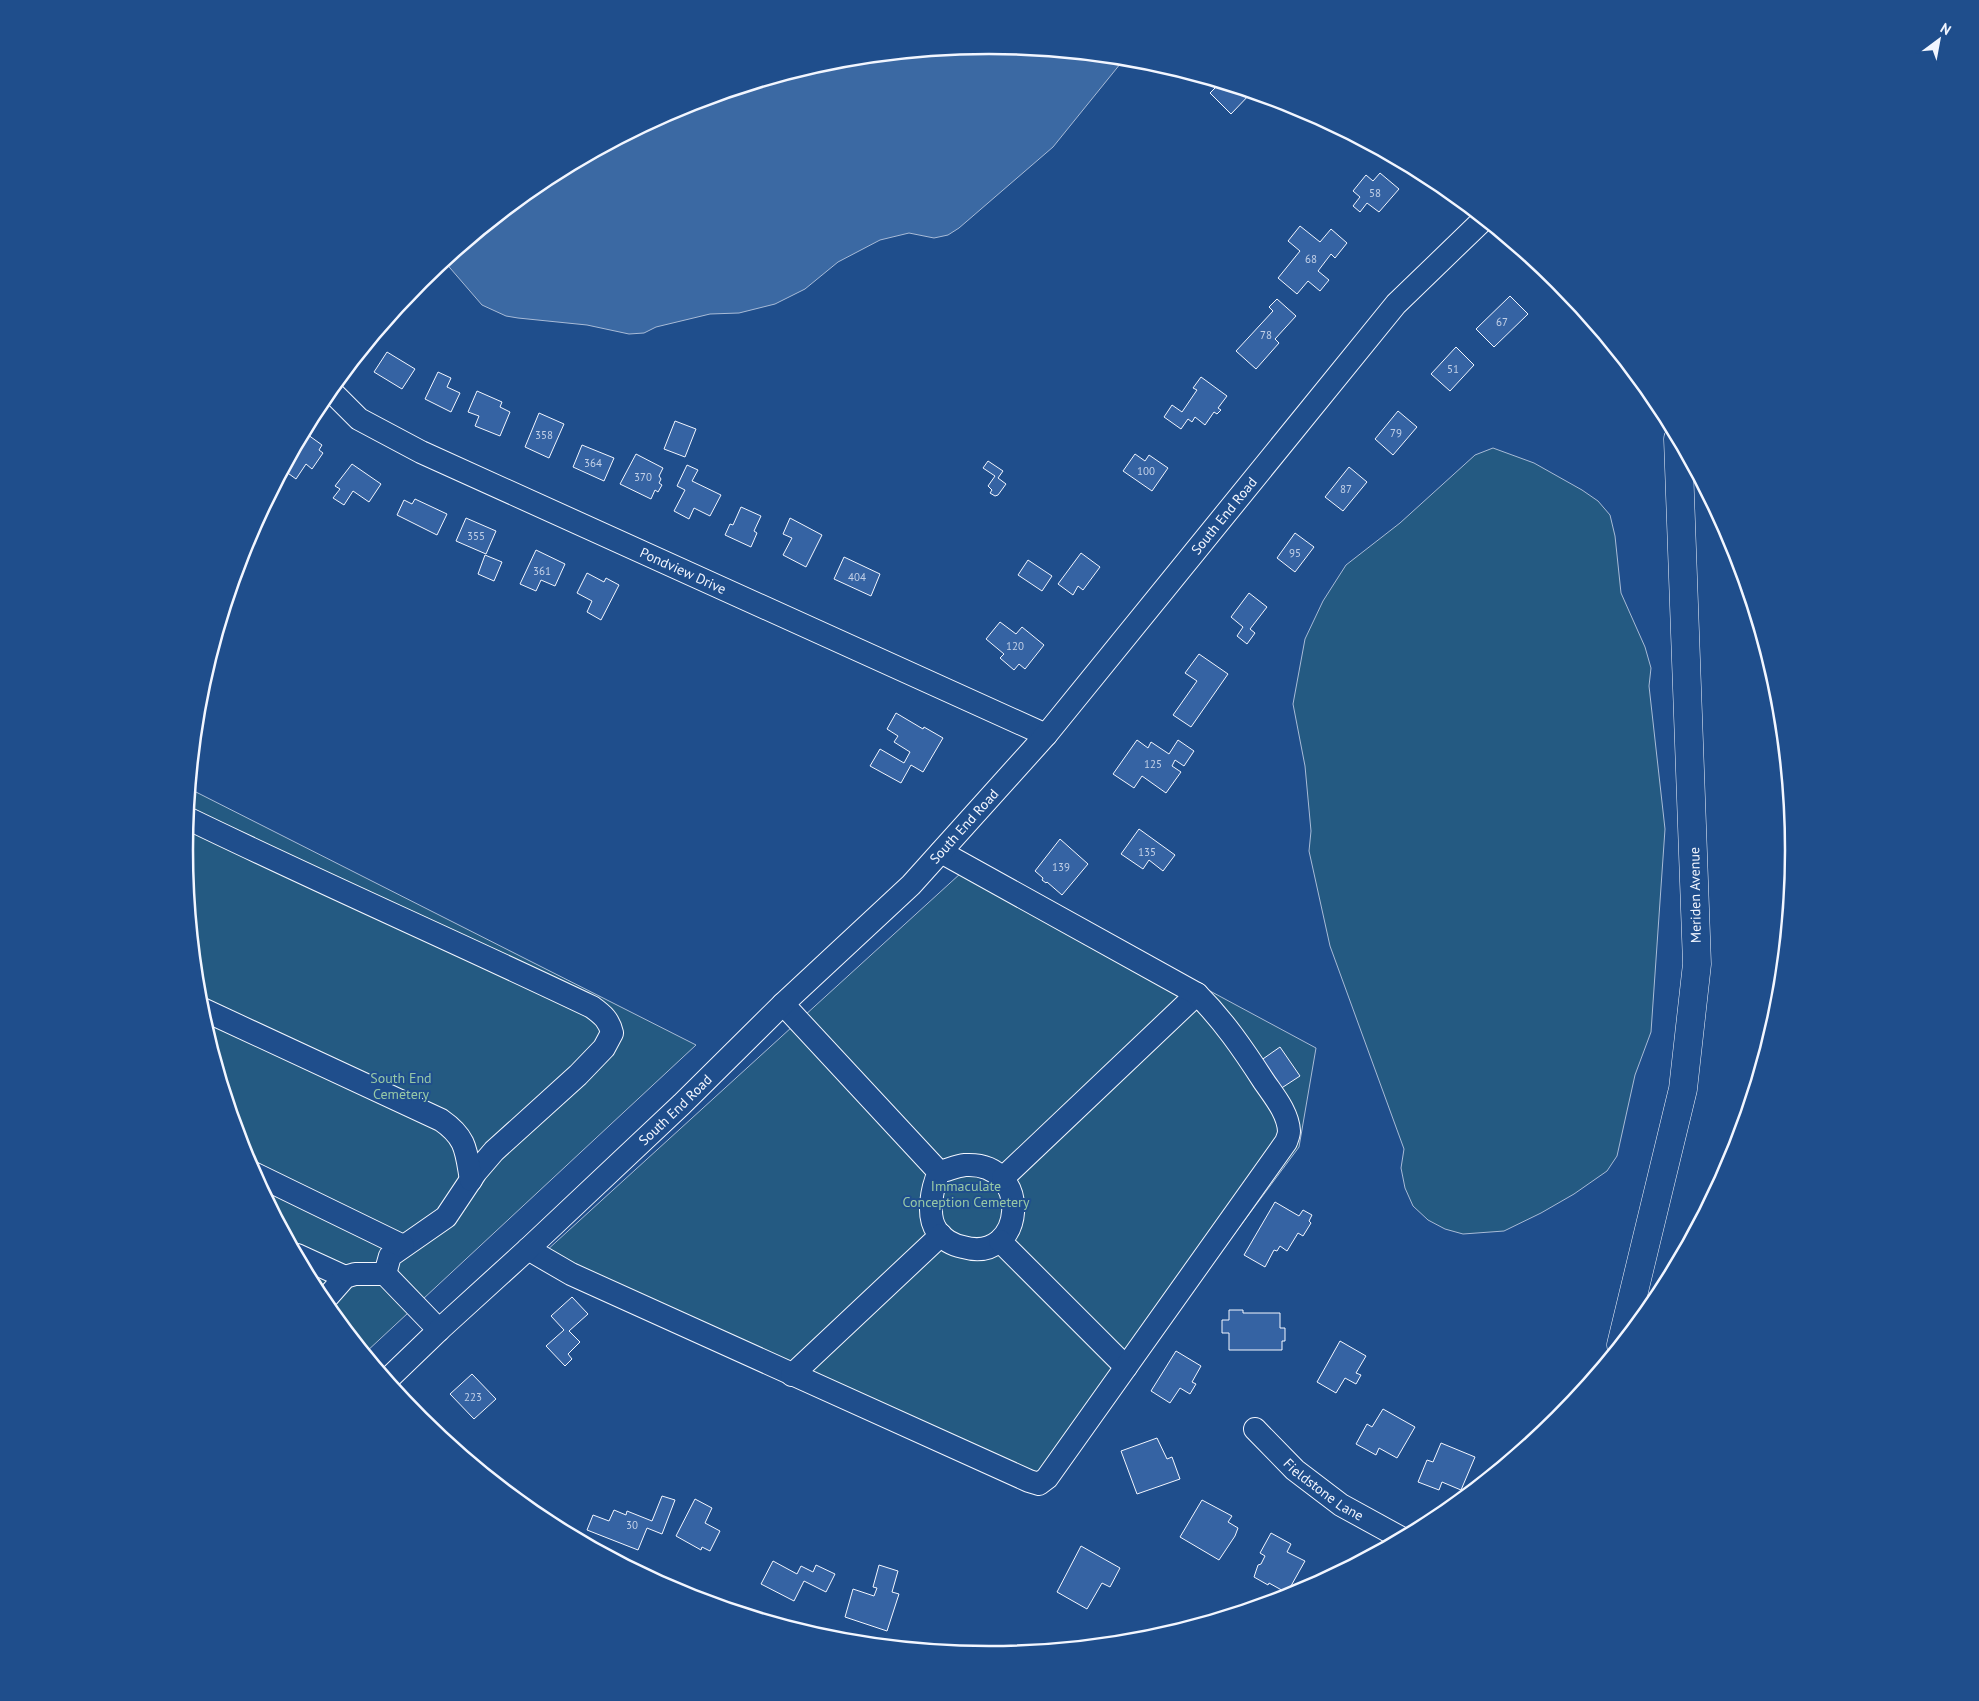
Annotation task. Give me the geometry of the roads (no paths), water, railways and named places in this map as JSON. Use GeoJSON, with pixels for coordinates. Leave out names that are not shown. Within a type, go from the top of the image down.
{"type":"FeatureCollection","features":[{"type":"Feature","properties":{"kind":"main road","name":"Meriden Avenue"},"geometry":{"type":"LineString","coordinates":[[1623,1334],[1683,1089],[1697,964],[1678,449]]}},
{"type":"Feature","properties":{"kind":"street","name":"South End Road"},"geometry":{"type":"LineString","coordinates":[[391,1377],[438,1330],[682,1104],[783,1004],[911,885],[1046,734],[1396,304],[1480,222]]}},
{"type":"Feature","properties":{"kind":"street","name":"Pondview Drive"},"geometry":{"type":"LineString","coordinates":[[336,396],[359,419],[421,452],[1046,734]]}},
{"type":"Feature","properties":{"kind":"street"},"geometry":{"type":"LineString","coordinates":[[194,821],[592,1008],[604,1016],[610,1024],[612,1033],[604,1048],[542,1110],[503,1143],[476,1172],[446,1217],[393,1259],[345,1277],[329,1295]]}},
{"type":"Feature","properties":{"kind":"street"},"geometry":{"type":"LineString","coordinates":[[528,1248],[571,1274],[1035,1484],[1039,1484],[1047,1478],[1246,1201],[1286,1142],[1289,1133],[1286,1120],[1276,1099],[1236,1038],[1197,994],[941,852]]}},
{"type":"Feature","properties":{"kind":"street"},"geometry":{"type":"LineString","coordinates":[[1003,1178],[1197,994]]}},
{"type":"Feature","properties":{"kind":"street"},"geometry":{"type":"LineString","coordinates":[[783,1004],[940,1172]]}},
{"type":"Feature","properties":{"kind":"street"},"geometry":{"type":"LineString","coordinates":[[210,1012],[432,1116],[454,1129],[481,1141],[503,1143]]}},
{"type":"Feature","properties":{"kind":"street"},"geometry":{"type":"LineString","coordinates":[[454,1129],[462,1139],[471,1180]]}},
{"type":"Feature","properties":{"kind":"street"},"geometry":{"type":"LineString","coordinates":[[967,1165],[989,1169],[1003,1178],[1011,1190],[1014,1211],[1010,1226],[1000,1241],[993,1246],[973,1250],[956,1245],[937,1231],[931,1210],[932,1198],[940,1172],[967,1165]]}},
{"type":"Feature","properties":{"kind":"street"},"geometry":{"type":"LineString","coordinates":[[264,1178],[371,1230],[393,1259],[438,1330]]}},
{"type":"Feature","properties":{"kind":"street"},"geometry":{"type":"LineString","coordinates":[[792,1375],[941,1235]]}},
{"type":"Feature","properties":{"kind":"street"},"geometry":{"type":"LineString","coordinates":[[1000,1241],[1126,1367]]}},
{"type":"Feature","properties":{"kind":"street"},"geometry":{"type":"LineString","coordinates":[[305,1259],[345,1277]]}},
{"type":"Feature","properties":{"kind":"street","name":"Fieldstone Lane"},"geometry":{"type":"LineString","coordinates":[[1255,1429],[1303,1476],[1341,1505],[1397,1536]]}},
{"type":"Feature","properties":{"kind":"park label","name":"South End Cemetery"},"geometry":{"type":"Point","coordinates":[401,1086]}},
{"type":"Feature","properties":{"kind":"park label","name":"Immaculate Conception Cemetery"},"geometry":{"type":"Point","coordinates":[966,1194]}}]}
